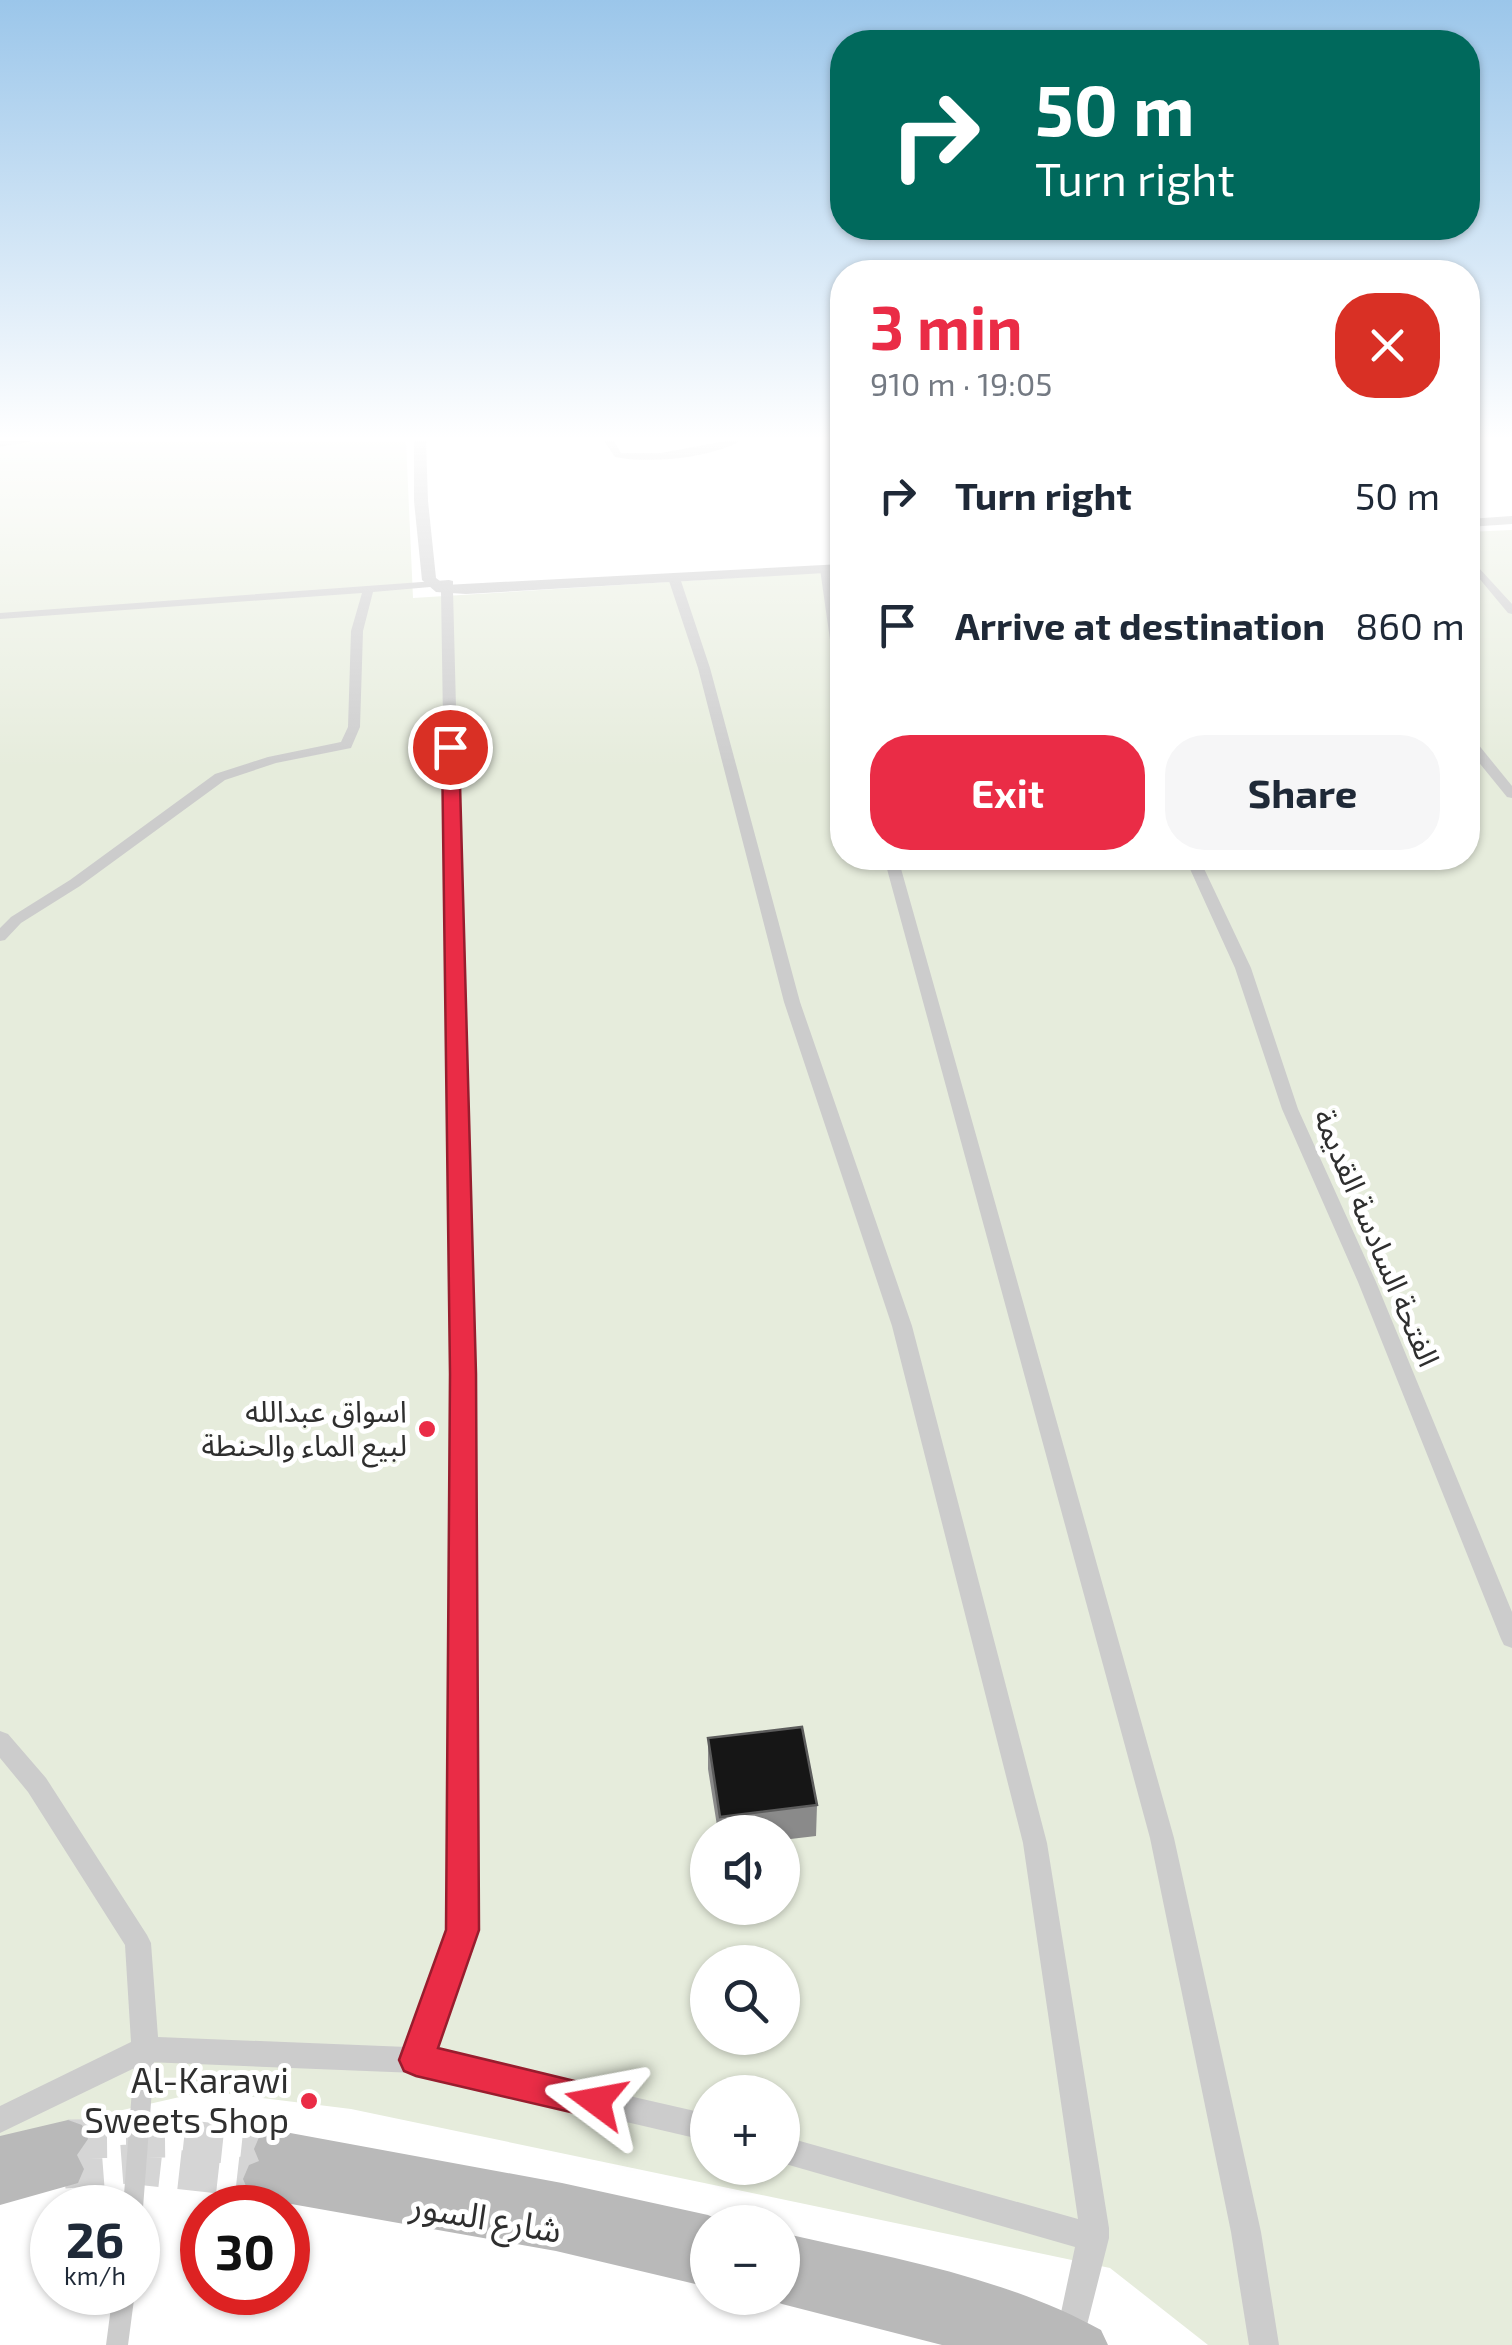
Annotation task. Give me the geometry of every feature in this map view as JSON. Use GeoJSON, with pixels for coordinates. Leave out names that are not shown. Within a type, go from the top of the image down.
{"type":"FeatureCollection","features":[{"type":"Feature","properties":{"kind":"main road"},"geometry":{"type":"LineString","coordinates":[[0,2156],[66,2154],[0,2185]]}},
{"type":"Feature","properties":{"kind":"main road","name":"شارع السور"},"geometry":{"type":"LineString","coordinates":[[690,2232],[562,2203],[268,2164],[690,2262]]}},
{"type":"Feature","properties":{"kind":"main road"},"geometry":{"type":"LineString","coordinates":[[800,2258],[949,2294],[1078,2340]]}},
{"type":"Feature","properties":{"kind":"main road"},"geometry":{"type":"LineString","coordinates":[[800,2288],[1026,2345]]}},
{"type":"Feature","properties":{"kind":"street"},"geometry":{"type":"LineString","coordinates":[[416,2060],[462,1930],[463,1374],[445,586],[437,550]]}},
{"type":"Feature","properties":{"kind":"street"},"geometry":{"type":"LineString","coordinates":[[0,616],[445,586],[830,566]]}},
{"type":"Feature","properties":{"kind":"street"},"geometry":{"type":"LineString","coordinates":[[799,568],[830,568]]}},
{"type":"Feature","properties":{"kind":"street"},"geometry":{"type":"LineString","coordinates":[[825,569],[830,602]]}},
{"type":"Feature","properties":{"kind":"street"},"geometry":{"type":"LineString","coordinates":[[445,586],[674,578],[765,570]]}},
{"type":"Feature","properties":{"kind":"street"},"geometry":{"type":"LineString","coordinates":[[1480,574],[1512,611]]}},
{"type":"Feature","properties":{"kind":"street"},"geometry":{"type":"LineString","coordinates":[[674,578],[704,668],[792,1002],[902,1326],[1030,1824],[1094,2238],[1078,2340]]}},
{"type":"Feature","properties":{"kind":"street"},"geometry":{"type":"LineString","coordinates":[[0,937],[16,920],[220,777],[273,760],[346,745],[354,727],[357,631],[368,591]]}},
{"type":"Feature","properties":{"kind":"street"},"geometry":{"type":"LineString","coordinates":[[1480,755],[1512,794]]}},
{"type":"Feature","properties":{"kind":"street"},"geometry":{"type":"LineString","coordinates":[[894,870],[1162,1838],[1246,2232],[1264,2345]]}},
{"type":"Feature","properties":{"kind":"street","name":"الفتحة السادسة القديمة"},"geometry":{"type":"LineString","coordinates":[[1198,870],[1243,968],[1290,1110],[1367,1282],[1512,1639]]}},
{"type":"Feature","properties":{"kind":"street"},"geometry":{"type":"LineString","coordinates":[[0,1741],[37,1785],[138,1943],[145,2049],[136,2185]]}},
{"type":"Feature","properties":{"kind":"street"},"geometry":{"type":"LineString","coordinates":[[0,2120],[145,2049],[416,2060],[690,2124]]}},
{"type":"Feature","properties":{"kind":"street"},"geometry":{"type":"LineString","coordinates":[[800,2153],[1094,2238]]}},
{"type":"Feature","properties":{"kind":"street"},"geometry":{"type":"LineString","coordinates":[[117,2345],[121,2315]]}},
{"type":"Feature","properties":{"kind":"green space"},"geometry":{"type":"Polygon","coordinates":[[[0,550],[411,550],[413,598],[830,572],[830,870],[1480,870],[1480,550],[1512,550],[1512,2345],[1208,2345],[1110,2268],[714,2185],[800,2185],[800,2075],[690,2075],[690,2180],[351,2109],[206,2091],[0,2138],[0,550]]]}},
{"type":"Feature","properties":{"kind":"building"},"geometry":{"type":"Polygon","coordinates":[[[802,1727],[817,1805],[720,1815],[708,1738],[802,1727]]]}},
{"type":"Feature","properties":{"kind":"tunnel"},"geometry":{"type":"LineString","coordinates":[[68,2139],[171,2138],[274,2149]]}},
{"type":"Feature","properties":{"kind":"tunnel"},"geometry":{"type":"LineString","coordinates":[[64,2169],[129,2164],[263,2179]]}},
{"type":"Feature","properties":{"kind":"place","name":"اسواق عبدالله لبيع الماء والحنطة"},"geometry":{"type":"Point","coordinates":[427,1429]}},
{"type":"Feature","properties":{"kind":"place","name":"Al-Karawi Sweets Shop"},"geometry":{"type":"Point","coordinates":[309,2101]}},
{"type":"Feature","properties":{"kind":"route"},"geometry":{"type":"LineString","coordinates":[[450,747],[463,1374],[462,1930],[416,2060],[596,2101]]}}]}
